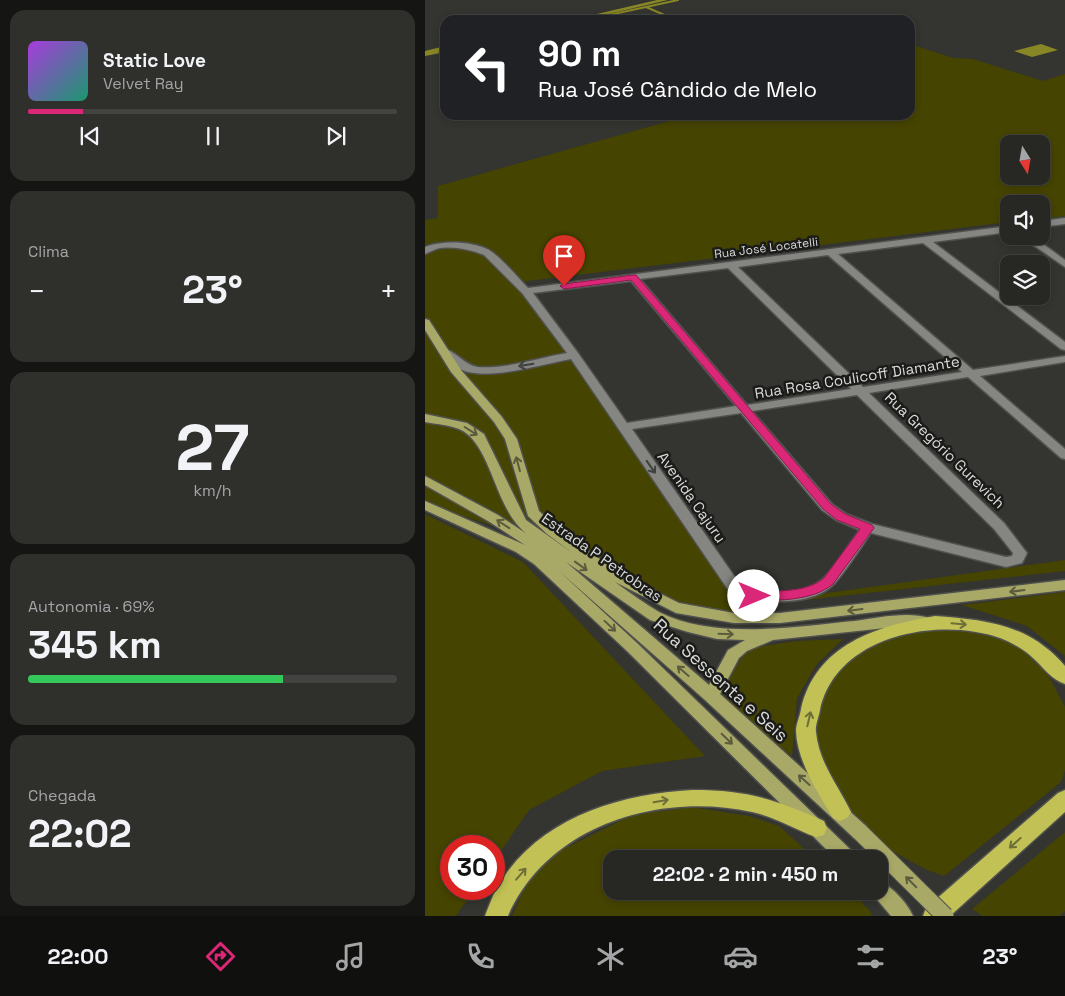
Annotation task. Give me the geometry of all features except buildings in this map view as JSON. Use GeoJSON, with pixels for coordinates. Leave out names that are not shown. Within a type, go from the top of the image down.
{"type":"FeatureCollection","features":[{"type":"Feature","properties":{"kind":"highway"},"geometry":{"type":"LineString","coordinates":[[840,812],[815,769],[806,731],[814,694],[832,666],[859,645],[896,629],[935,622],[969,624],[1006,633],[1038,651],[1065,677]]}},
{"type":"Feature","properties":{"kind":"highway"},"geometry":{"type":"LineString","coordinates":[[934,916],[1058,805],[1065,791]]}},
{"type":"Feature","properties":{"kind":"highway"},"geometry":{"type":"LineString","coordinates":[[496,916],[511,885],[536,856],[575,827],[611,811],[663,800],[716,799],[759,805],[816,828]]}},
{"type":"Feature","properties":{"kind":"main road"},"geometry":{"type":"LineString","coordinates":[[425,322],[457,372],[498,420],[511,439],[526,495],[533,513],[552,531],[614,576],[677,608],[734,618],[780,618],[1065,585]]}},
{"type":"Feature","properties":{"kind":"main road","name":"Estrada P Petrobras"},"geometry":{"type":"LineString","coordinates":[[425,418],[463,426],[480,437],[514,512],[521,523],[655,616],[688,627],[717,633],[772,635],[895,622],[935,622]]}},
{"type":"Feature","properties":{"kind":"main road","name":"Rua Sessenta e Seis"},"geometry":{"type":"LineString","coordinates":[[425,480],[493,518],[548,554],[711,696],[840,812],[945,916]]}},
{"type":"Feature","properties":{"kind":"main road"},"geometry":{"type":"LineString","coordinates":[[425,505],[521,549],[539,561],[632,647],[840,850]]}},
{"type":"Feature","properties":{"kind":"main road"},"geometry":{"type":"LineString","coordinates":[[711,696],[733,654],[741,647],[772,635]]}},
{"type":"Feature","properties":{"kind":"main road"},"geometry":{"type":"LineString","coordinates":[[888,899],[904,916]]}},
{"type":"Feature","properties":{"kind":"street"},"geometry":{"type":"LineString","coordinates":[[1050,223],[1065,222]]}},
{"type":"Feature","properties":{"kind":"street","name":"Rua José Locatelli"},"geometry":{"type":"LineString","coordinates":[[525,291],[1000,230]]}},
{"type":"Feature","properties":{"kind":"street"},"geometry":{"type":"LineString","coordinates":[[925,240],[1065,347]]}},
{"type":"Feature","properties":{"kind":"street","name":"Avenida Cajuru"},"geometry":{"type":"LineString","coordinates":[[425,251],[436,246],[447,245],[478,249],[487,254],[525,291],[624,427],[734,587],[745,594],[778,596],[821,588],[829,581],[868,528]]}},
{"type":"Feature","properties":{"kind":"street"},"geometry":{"type":"LineString","coordinates":[[1038,245],[1065,264]]}},
{"type":"Feature","properties":{"kind":"street"},"geometry":{"type":"LineString","coordinates":[[830,252],[1065,455]]}},
{"type":"Feature","properties":{"kind":"street","name":"Rua Gregório Gurevich"},"geometry":{"type":"LineString","coordinates":[[731,265],[999,526],[1020,553],[1017,560],[1006,562],[868,528]]}},
{"type":"Feature","properties":{"kind":"street"},"geometry":{"type":"LineString","coordinates":[[633,277],[743,410],[827,507],[841,517],[868,528]]}},
{"type":"Feature","properties":{"kind":"street"},"geometry":{"type":"LineString","coordinates":[[443,351],[463,368],[483,370],[503,369],[573,355]]}},
{"type":"Feature","properties":{"kind":"street","name":"Rua Rosa Coulicoff Diamante"},"geometry":{"type":"LineString","coordinates":[[624,427],[1065,359]]}},
{"type":"Feature","properties":{"kind":"shaded area"},"geometry":{"type":"Polygon","coordinates":[[[1041,44],[1058,50],[1032,57],[1014,51],[1041,44]]]}},
{"type":"Feature","properties":{"kind":"shaded area"},"geometry":{"type":"Polygon","coordinates":[[[915,46],[953,58],[973,59],[1043,81],[1065,74],[1065,216],[1050,218],[1050,195],[1000,195],[1000,223],[520,282],[734,587],[734,618],[684,609],[557,535],[516,533],[425,504],[425,251],[436,246],[478,249],[491,257],[480,246],[443,241],[425,245],[425,220],[438,218],[438,186],[673,120],[915,120],[915,46]]]}},
{"type":"Feature","properties":{"kind":"shaded area"},"geometry":{"type":"Polygon","coordinates":[[[425,514],[523,562],[705,756],[602,771],[529,810],[505,845],[505,835],[440,835],[440,900],[467,900],[456,916],[425,916],[425,514]]]}},
{"type":"Feature","properties":{"kind":"shaded area"},"geometry":{"type":"Polygon","coordinates":[[[1065,560],[1065,571],[787,602],[827,593],[1065,560]]]}},
{"type":"Feature","properties":{"kind":"shaded area"},"geometry":{"type":"Polygon","coordinates":[[[1065,592],[1065,656],[1027,626],[962,605],[1065,592]]]}},
{"type":"Feature","properties":{"kind":"shaded area"},"geometry":{"type":"Polygon","coordinates":[[[942,626],[982,632],[1004,639],[1024,649],[1046,671],[1065,707],[1065,770],[1061,782],[944,876],[927,870],[879,844],[845,813],[829,787],[812,730],[825,683],[840,664],[873,641],[942,626]]]}},
{"type":"Feature","properties":{"kind":"shaded area"},"geometry":{"type":"Polygon","coordinates":[[[843,639],[817,664],[797,698],[792,756],[736,712],[727,698],[725,685],[743,656],[756,647],[797,641],[843,639]]]}},
{"type":"Feature","properties":{"kind":"shaded area"},"geometry":{"type":"Polygon","coordinates":[[[691,807],[749,816],[779,826],[806,850],[603,850],[603,900],[860,900],[872,916],[512,916],[526,884],[559,851],[632,815],[691,807]]]}},
{"type":"Feature","properties":{"kind":"shaded area"},"geometry":{"type":"Polygon","coordinates":[[[1065,832],[1065,911],[1059,916],[982,916],[972,909],[1065,832]]]}},
{"type":"Feature","properties":{"kind":"waterway"},"geometry":{"type":"LineString","coordinates":[[597,15],[665,0]]}},
{"type":"Feature","properties":{"kind":"waterway"},"geometry":{"type":"LineString","coordinates":[[609,15],[678,0]]}},
{"type":"Feature","properties":{"kind":"waterway"},"geometry":{"type":"LineString","coordinates":[[646,7],[664,15]]}},
{"type":"Feature","properties":{"kind":"waterway"},"geometry":{"type":"LineString","coordinates":[[425,53],[440,49]]}},
{"type":"Feature","properties":{"kind":"waterway"},"geometry":{"type":"LineString","coordinates":[[425,55],[440,52]]}},
{"type":"Feature","properties":{"kind":"route"},"geometry":{"type":"LineString","coordinates":[[564,286],[633,277],[743,410],[827,507],[841,517],[868,528],[829,581],[821,588],[787,595],[754,596]]}}]}
